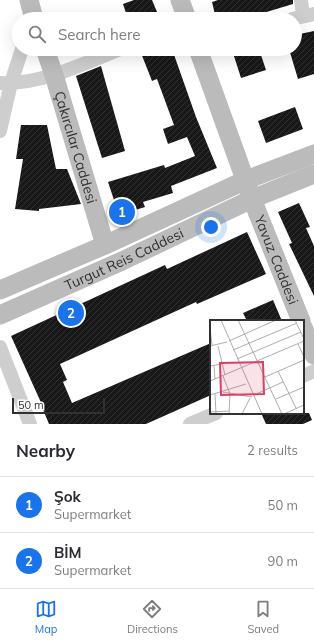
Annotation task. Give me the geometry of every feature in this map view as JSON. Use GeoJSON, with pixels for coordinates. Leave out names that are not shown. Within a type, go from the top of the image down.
{"type":"FeatureCollection","features":[{"type":"Feature","properties":{"kind":"main road"},"geometry":{"type":"LineString","coordinates":[[180,0],[184,12]]}},
{"type":"Feature","properties":{"kind":"main road","name":"Çakırcılar Caddesi"},"geometry":{"type":"LineString","coordinates":[[47,56],[104,245]]}},
{"type":"Feature","properties":{"kind":"main road","name":"Yavuz Caddesi"},"geometry":{"type":"LineString","coordinates":[[201,56],[252,199],[301,320]]}},
{"type":"Feature","properties":{"kind":"main road","name":"Turgut Reis Caddesi"},"geometry":{"type":"LineString","coordinates":[[0,290],[104,245],[246,180],[314,154]]}},
{"type":"Feature","properties":{"kind":"main road","name":"Turgut Reis Caddesi"},"geometry":{"type":"LineString","coordinates":[[0,315],[122,261],[252,199],[314,174]]}},
{"type":"Feature","properties":{"kind":"main road"},"geometry":{"type":"LineString","coordinates":[[304,330],[314,355]]}},
{"type":"Feature","properties":{"kind":"street"},"geometry":{"type":"LineString","coordinates":[[301,0],[303,16]]}},
{"type":"Feature","properties":{"kind":"street"},"geometry":{"type":"LineString","coordinates":[[0,131],[6,83],[19,56]]}},
{"type":"Feature","properties":{"kind":"street"},"geometry":{"type":"LineString","coordinates":[[6,83],[54,75],[102,56]]}},
{"type":"Feature","properties":{"kind":"street"},"geometry":{"type":"LineString","coordinates":[[0,347],[30,424]]}},
{"type":"Feature","properties":{"kind":"street"},"geometry":{"type":"LineString","coordinates":[[304,376],[314,371]]}},
{"type":"Feature","properties":{"kind":"street"},"geometry":{"type":"LineString","coordinates":[[190,424],[214,414]]}},
{"type":"Feature","properties":{"kind":"building"},"geometry":{"type":"Polygon","coordinates":[[[134,0],[152,0],[157,12],[126,12],[123,4],[134,0]]]}},
{"type":"Feature","properties":{"kind":"building"},"geometry":{"type":"Polygon","coordinates":[[[218,0],[293,0],[293,4],[266,12],[214,12],[212,2],[218,0]]]}},
{"type":"Feature","properties":{"kind":"building"},"geometry":{"type":"Polygon","coordinates":[[[314,31],[314,74],[298,79],[291,56],[302,56],[302,34],[314,31]]]}},
{"type":"Feature","properties":{"kind":"building"},"geometry":{"type":"Polygon","coordinates":[[[142,56],[174,56],[196,117],[217,168],[171,186],[173,193],[143,202],[145,207],[119,215],[108,182],[164,165],[165,168],[195,156],[187,137],[168,144],[163,129],[174,125],[157,79],[152,81],[142,56]]]}},
{"type":"Feature","properties":{"kind":"building"},"geometry":{"type":"Polygon","coordinates":[[[234,56],[261,56],[266,70],[241,78],[234,56]]]}},
{"type":"Feature","properties":{"kind":"building"},"geometry":{"type":"Polygon","coordinates":[[[101,66],[125,151],[102,158],[76,76],[101,66]]]}},
{"type":"Feature","properties":{"kind":"building"},"geometry":{"type":"Polygon","coordinates":[[[295,107],[303,129],[266,143],[258,121],[295,107]]]}},
{"type":"Feature","properties":{"kind":"building"},"geometry":{"type":"Polygon","coordinates":[[[21,125],[47,125],[56,169],[67,169],[81,204],[39,209],[39,211],[15,209],[23,159],[16,159],[21,125]]]}},
{"type":"Feature","properties":{"kind":"building"},"geometry":{"type":"Polygon","coordinates":[[[299,203],[310,227],[306,228],[314,246],[314,296],[289,244],[292,243],[278,212],[299,203]]]}},
{"type":"Feature","properties":{"kind":"building"},"geometry":{"type":"Polygon","coordinates":[[[247,232],[266,274],[197,304],[196,302],[60,364],[67,380],[63,382],[72,403],[210,343],[210,395],[146,424],[49,424],[43,407],[11,336],[165,265],[167,269],[247,232]]]}},
{"type":"Feature","properties":{"kind":"building"},"geometry":{"type":"Polygon","coordinates":[[[273,300],[282,320],[246,320],[243,313],[273,300]]]}},
{"type":"Feature","properties":{"kind":"building"},"geometry":{"type":"Polygon","coordinates":[[[309,413],[312,420],[303,424],[266,424],[261,414],[309,413]]]}},
{"type":"Feature","properties":{"kind":"place","name":"Şok"},"geometry":{"type":"Point","coordinates":[122,212]}},
{"type":"Feature","properties":{"kind":"place","name":"BİM"},"geometry":{"type":"Point","coordinates":[71,313]}}]}
